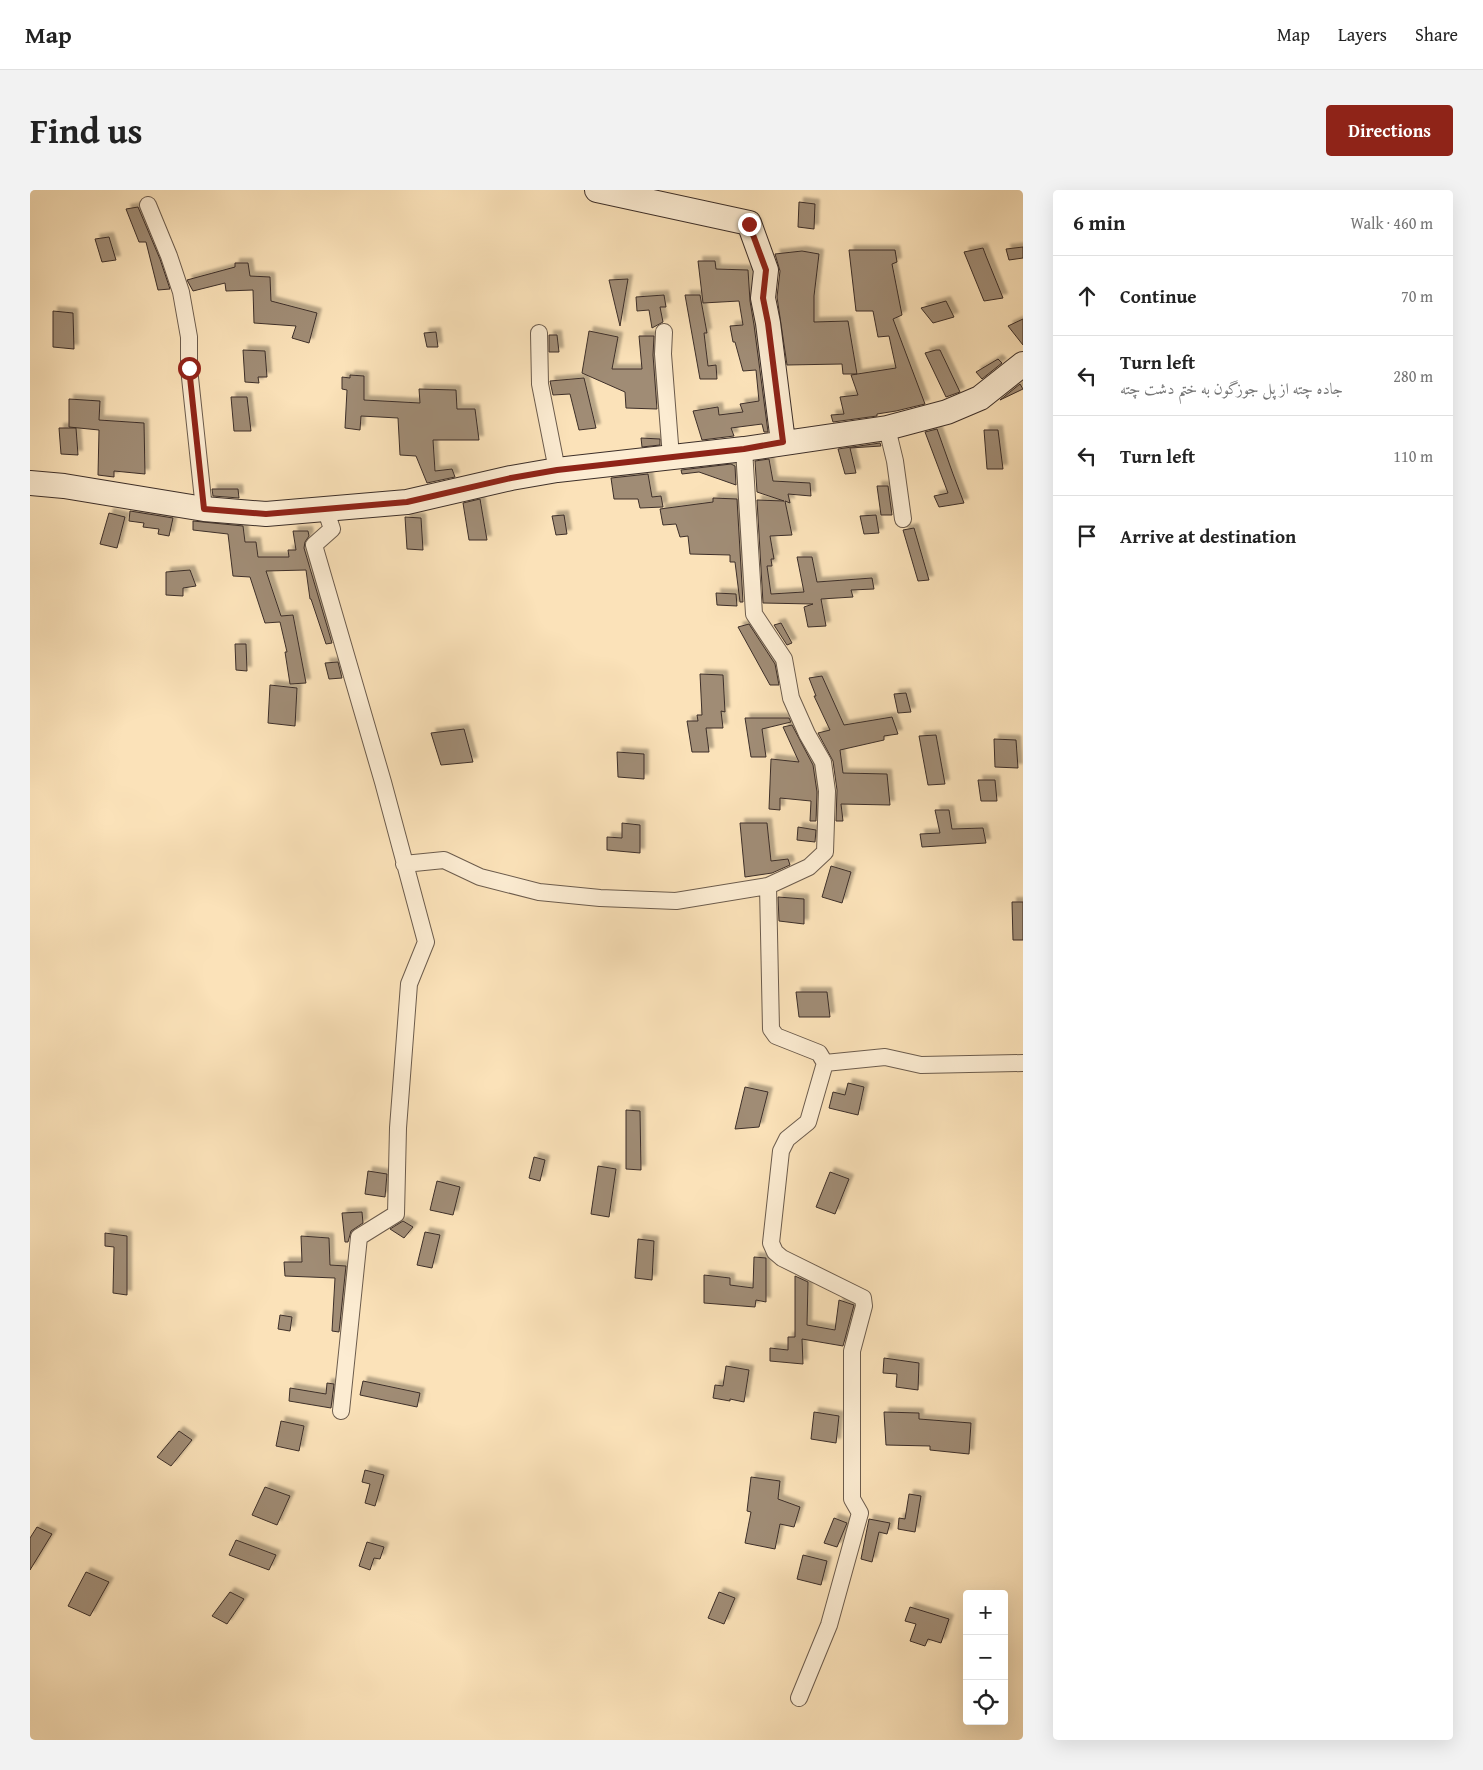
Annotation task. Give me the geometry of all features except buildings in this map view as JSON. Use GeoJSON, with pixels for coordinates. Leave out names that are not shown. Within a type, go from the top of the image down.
{"type":"FeatureCollection","features":[{"type":"Feature","properties":{"kind":"street"},"geometry":{"type":"LineString","coordinates":[[596,190],[749,224],[766,270],[763,298],[768,323],[783,442]]}},
{"type":"Feature","properties":{"kind":"street"},"geometry":{"type":"LineString","coordinates":[[148,204],[181,292],[189,337],[189,368],[204,509]]}},
{"type":"Feature","properties":{"kind":"street"},"geometry":{"type":"LineString","coordinates":[[539,332],[540,384],[557,470]]}},
{"type":"Feature","properties":{"kind":"street"},"geometry":{"type":"LineString","coordinates":[[664,332],[663,354],[671,457]]}},
{"type":"Feature","properties":{"kind":"street"},"geometry":{"type":"LineString","coordinates":[[30,483],[64,486],[204,509],[266,514],[407,502],[511,478],[557,470],[744,449],[888,428],[947,412],[980,398],[1021,369]]}},
{"type":"Feature","properties":{"kind":"street"},"geometry":{"type":"LineString","coordinates":[[888,428],[895,461],[903,519]]}},
{"type":"Feature","properties":{"kind":"street"},"geometry":{"type":"LineString","coordinates":[[404,864],[444,860],[480,877],[539,892],[600,898],[676,901],[768,886],[809,867],[825,852],[827,791],[823,762],[807,734],[791,698],[784,659],[754,614],[744,449]]}},
{"type":"Feature","properties":{"kind":"street"},"geometry":{"type":"LineString","coordinates":[[325,508],[332,529],[314,545],[383,782],[426,942],[409,984],[398,1128],[396,1214],[359,1237],[341,1412]]}},
{"type":"Feature","properties":{"kind":"street"},"geometry":{"type":"LineString","coordinates":[[768,886],[770,1029],[776,1036],[819,1053],[825,1063],[808,1122],[787,1139],[781,1151],[771,1243],[775,1252],[782,1258],[863,1298],[864,1306],[852,1351],[852,1498],[860,1513],[829,1624],[799,1698]]}},
{"type":"Feature","properties":{"kind":"street"},"geometry":{"type":"LineString","coordinates":[[825,1063],[885,1056],[921,1065],[1023,1063]]}},
{"type":"Feature","properties":{"kind":"route"},"geometry":{"type":"LineString","coordinates":[[189,368],[204,509],[266,514],[407,502],[511,478],[557,470],[744,449],[783,442],[768,323],[763,298],[766,270],[749,224]]}}]}
